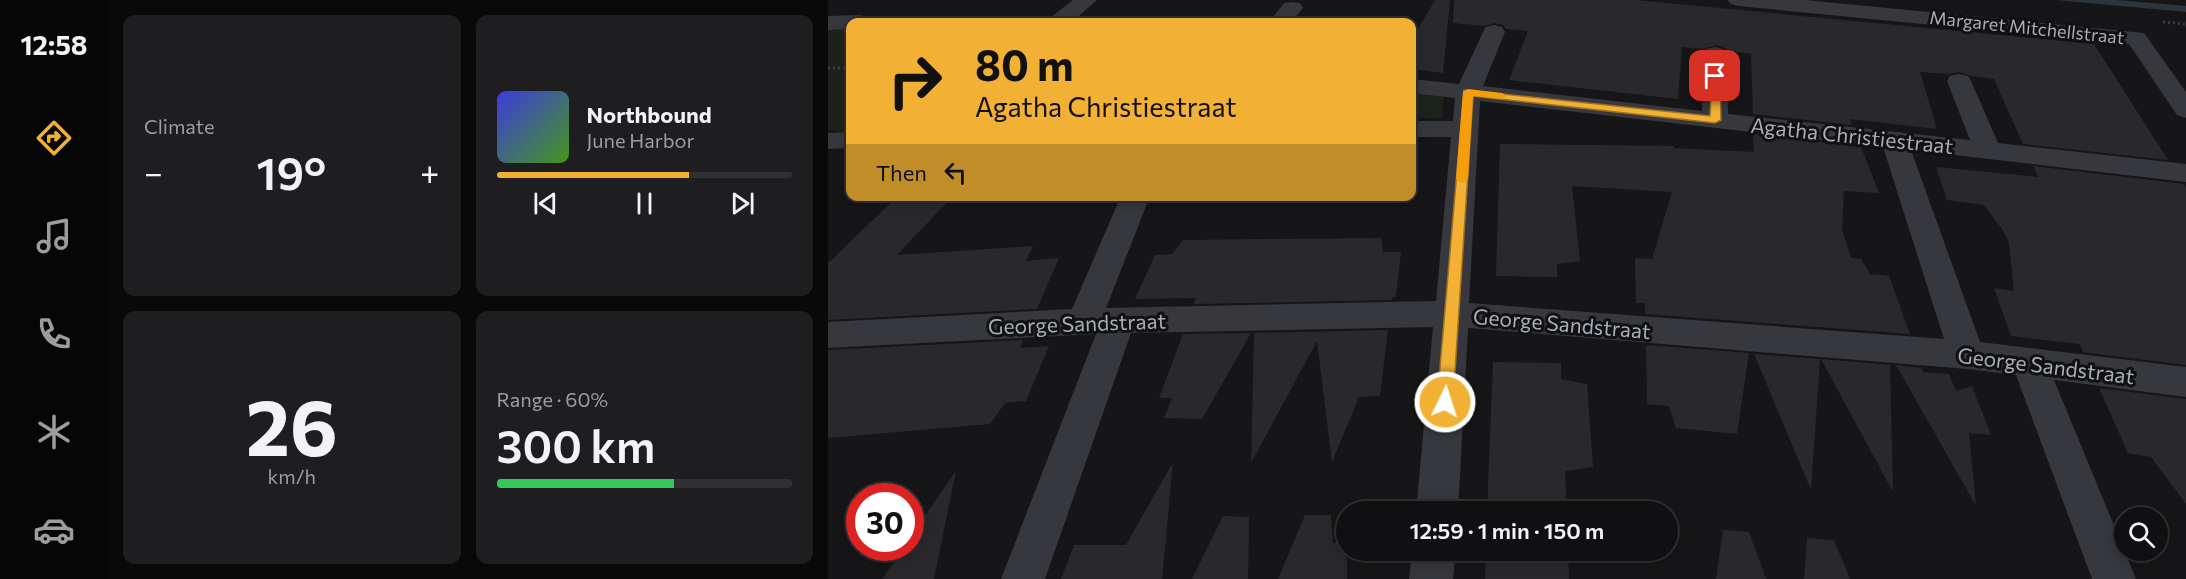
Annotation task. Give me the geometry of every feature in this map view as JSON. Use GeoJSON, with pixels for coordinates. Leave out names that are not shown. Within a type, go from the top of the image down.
{"type":"FeatureCollection","features":[{"type":"Feature","properties":{"kind":"street"},"geometry":{"type":"LineString","coordinates":[[859,18],[870,0]]}},
{"type":"Feature","properties":{"kind":"street"},"geometry":{"type":"LineString","coordinates":[[1064,18],[1086,0]]}},
{"type":"Feature","properties":{"kind":"street","name":"Margaret Mitchellstraat"},"geometry":{"type":"LineString","coordinates":[[1738,0],[2136,38],[2186,110]]}},
{"type":"Feature","properties":{"kind":"street"},"geometry":{"type":"LineString","coordinates":[[828,23],[846,22]]}},
{"type":"Feature","properties":{"kind":"street"},"geometry":{"type":"LineString","coordinates":[[1438,501],[1468,92],[1494,32]]}},
{"type":"Feature","properties":{"kind":"street"},"geometry":{"type":"LineString","coordinates":[[1715,54],[1715,120]]}},
{"type":"Feature","properties":{"kind":"street","name":"Agatha Christiestraat"},"geometry":{"type":"LineString","coordinates":[[1959,81],[1988,151]]}},
{"type":"Feature","properties":{"kind":"street","name":"Agatha Christiestraat"},"geometry":{"type":"LineString","coordinates":[[1416,86],[2186,173]]}},
{"type":"Feature","properties":{"kind":"street"},"geometry":{"type":"LineString","coordinates":[[1416,129],[1466,129]]}},
{"type":"Feature","properties":{"kind":"street"},"geometry":{"type":"LineString","coordinates":[[828,141],[846,140]]}},
{"type":"Feature","properties":{"kind":"street"},"geometry":{"type":"LineString","coordinates":[[1894,140],[1967,355]]}},
{"type":"Feature","properties":{"kind":"street"},"geometry":{"type":"LineString","coordinates":[[1084,321],[1134,201]]}},
{"type":"Feature","properties":{"kind":"street","name":"George Sandstraat"},"geometry":{"type":"LineString","coordinates":[[828,335],[1084,321],[1451,314],[1967,355],[2186,382]]}},
{"type":"Feature","properties":{"kind":"street"},"geometry":{"type":"LineString","coordinates":[[1023,579],[1118,321]]}},
{"type":"Feature","properties":{"kind":"street"},"geometry":{"type":"LineString","coordinates":[[2030,363],[2114,579]]}},
{"type":"Feature","properties":{"kind":"street"},"geometry":{"type":"LineString","coordinates":[[1431,579],[1433,561]]}},
{"type":"Feature","properties":{"kind":"path"},"geometry":{"type":"LineString","coordinates":[[828,68],[846,68]]}},
{"type":"Feature","properties":{"kind":"shaded area"},"geometry":{"type":"Polygon","coordinates":[[[2055,0],[2117,0],[2186,6],[2186,12],[2055,0]]]}},
{"type":"Feature","properties":{"kind":"shaded area"},"geometry":{"type":"Polygon","coordinates":[[[828,29],[846,29],[846,132],[828,130],[828,29]]]}},
{"type":"Feature","properties":{"kind":"shaded area"},"geometry":{"type":"Polygon","coordinates":[[[1416,90],[1444,93],[1442,118],[1416,118],[1416,90]]]}},
{"type":"Feature","properties":{"kind":"building"},"geometry":{"type":"Polygon","coordinates":[[[1435,0],[1450,0],[1443,73],[1416,70],[1416,32],[1435,0]]]}},
{"type":"Feature","properties":{"kind":"building"},"geometry":{"type":"Polygon","coordinates":[[[1454,0],[1636,0],[2094,44],[2168,160],[2023,144],[1994,79],[1959,72],[1949,74],[1920,72],[1937,129],[1850,119],[1852,125],[1753,114],[1751,54],[1728,51],[1716,45],[1704,49],[1682,47],[1678,99],[1509,80],[1528,31],[1506,29],[1503,25],[1495,23],[1484,26],[1453,23],[1454,0]]]}},
{"type":"Feature","properties":{"kind":"building"},"geometry":{"type":"Polygon","coordinates":[[[1753,134],[1861,147],[1879,193],[1844,191],[1842,229],[1851,258],[1861,259],[1870,274],[1889,276],[1910,334],[1645,314],[1645,303],[1636,303],[1635,258],[1652,259],[1672,192],[1572,186],[1580,261],[1557,264],[1557,277],[1496,276],[1500,144],[1674,146],[1674,148],[1754,152],[1753,134]]]}},
{"type":"Feature","properties":{"kind":"building"},"geometry":{"type":"Polygon","coordinates":[[[2033,166],[2184,184],[2186,188],[2186,365],[2083,352],[2080,344],[2011,336],[1994,288],[2014,291],[2009,243],[2004,232],[1984,205],[1947,200],[1936,167],[2038,177],[2033,166]]]}},
{"type":"Feature","properties":{"kind":"building"},"geometry":{"type":"Polygon","coordinates":[[[893,201],[948,201],[897,255],[1033,246],[1026,261],[1059,258],[1037,309],[828,320],[828,263],[893,201]]]}},
{"type":"Feature","properties":{"kind":"building"},"geometry":{"type":"Polygon","coordinates":[[[1381,238],[1383,252],[1401,252],[1396,297],[1392,300],[1194,304],[1196,298],[1135,299],[1155,255],[1172,254],[1183,240],[1381,238]]]}},
{"type":"Feature","properties":{"kind":"building"},"geometry":{"type":"Polygon","coordinates":[[[1388,330],[1380,396],[1359,397],[1332,462],[1317,341],[1251,463],[1254,333],[1388,330]]]}},
{"type":"Feature","properties":{"kind":"building"},"geometry":{"type":"Polygon","coordinates":[[[1251,333],[1202,419],[1164,418],[1172,398],[1159,398],[1183,334],[1251,333]]]}},
{"type":"Feature","properties":{"kind":"building"},"geometry":{"type":"Polygon","coordinates":[[[1023,340],[1020,348],[1049,346],[1026,401],[1005,403],[990,424],[828,438],[828,350],[1023,340]]]}},
{"type":"Feature","properties":{"kind":"building"},"geometry":{"type":"Polygon","coordinates":[[[1646,345],[1749,353],[1737,434],[1676,428],[1669,406],[1647,404],[1646,345]]]}},
{"type":"Feature","properties":{"kind":"building"},"geometry":{"type":"Polygon","coordinates":[[[1754,354],[1820,359],[1811,490],[1754,354]]]}},
{"type":"Feature","properties":{"kind":"building"},"geometry":{"type":"Polygon","coordinates":[[[1821,359],[1890,365],[1893,492],[1821,359]]]}},
{"type":"Feature","properties":{"kind":"building"},"geometry":{"type":"Polygon","coordinates":[[[1493,362],[1561,363],[1561,379],[1587,384],[1593,467],[1565,471],[1566,501],[1487,501],[1493,362]]]}},
{"type":"Feature","properties":{"kind":"building"},"geometry":{"type":"Polygon","coordinates":[[[1896,365],[1921,368],[1923,372],[1949,374],[1956,391],[1972,386],[1991,435],[1969,433],[1976,506],[1896,365]]]}},
{"type":"Feature","properties":{"kind":"building"},"geometry":{"type":"Polygon","coordinates":[[[2099,388],[2186,399],[2186,504],[2151,457],[2128,453],[2099,388]]]}},
{"type":"Feature","properties":{"kind":"building"},"geometry":{"type":"Polygon","coordinates":[[[1173,462],[1162,579],[1061,579],[1074,545],[1126,545],[1173,462]]]}},
{"type":"Feature","properties":{"kind":"building"},"geometry":{"type":"Polygon","coordinates":[[[956,471],[934,579],[882,579],[895,561],[924,561],[924,517],[956,471]]]}},
{"type":"Feature","properties":{"kind":"building"},"geometry":{"type":"Polygon","coordinates":[[[1305,515],[1331,515],[1333,543],[1336,543],[1336,561],[1347,561],[1347,579],[1278,579],[1305,515]]]}},
{"type":"Feature","properties":{"kind":"building"},"geometry":{"type":"Polygon","coordinates":[[[1223,516],[1249,517],[1248,579],[1192,579],[1223,516]]]}},
{"type":"Feature","properties":{"kind":"building"},"geometry":{"type":"Polygon","coordinates":[[[1723,530],[1749,532],[1766,579],[1716,579],[1723,530]]]}},
{"type":"Feature","properties":{"kind":"building"},"geometry":{"type":"Polygon","coordinates":[[[1807,538],[1834,540],[1850,579],[1804,579],[1807,538]]]}},
{"type":"Feature","properties":{"kind":"building"},"geometry":{"type":"Polygon","coordinates":[[[1486,561],[1568,561],[1569,579],[1485,579],[1486,561]]]}},
{"type":"Feature","properties":{"kind":"slow traffic"},"geometry":{"type":"LineString","coordinates":[[1462,179],[1468,92],[1502,96]]}},
{"type":"Feature","properties":{"kind":"route"},"geometry":{"type":"LineString","coordinates":[[1445,402],[1468,92],[1715,120],[1715,76]]}}]}
